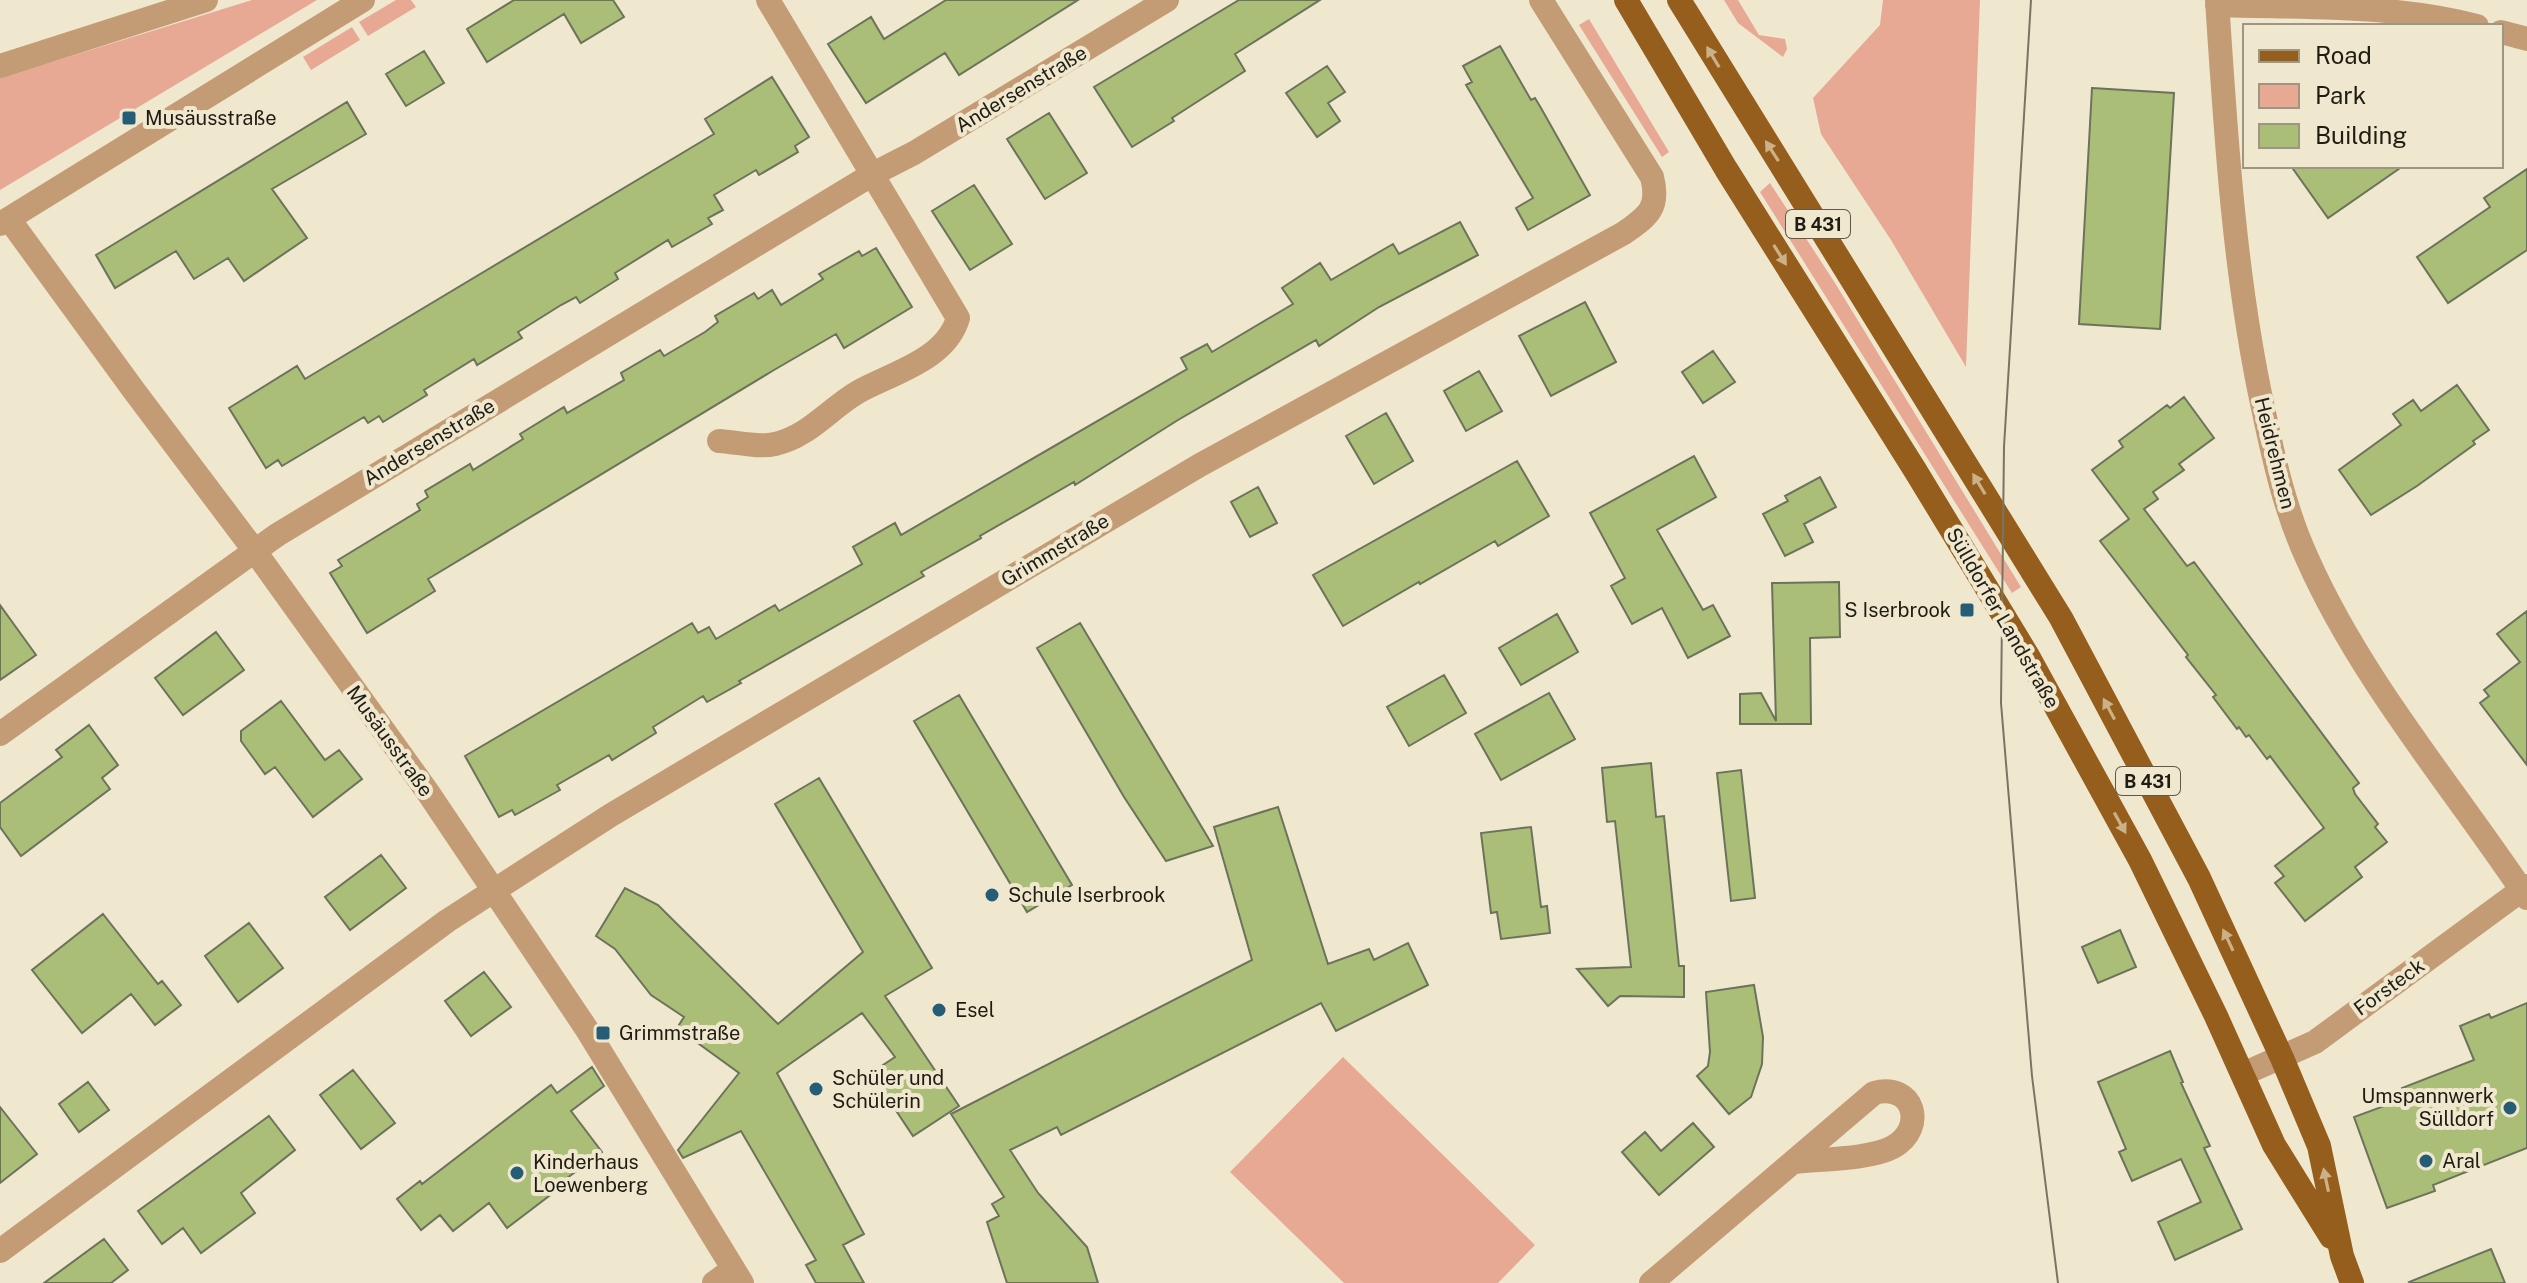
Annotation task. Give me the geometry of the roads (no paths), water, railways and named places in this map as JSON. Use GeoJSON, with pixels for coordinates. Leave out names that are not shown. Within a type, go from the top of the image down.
{"type":"FeatureCollection","features":[{"type":"Feature","properties":{"kind":"main road","name":"Sülldorfer Landstraße"},"geometry":{"type":"LineString","coordinates":[[1626,0],[1726,169],[2028,656],[2140,860],[2274,1145],[2342,1256]]}},
{"type":"Feature","properties":{"kind":"main road","name":"Sülldorfer Landstraße"},"geometry":{"type":"LineString","coordinates":[[1679,0],[2061,618],[2199,878],[2319,1146],[2342,1256],[2352,1283]]}},
{"type":"Feature","properties":{"kind":"street"},"geometry":{"type":"LineString","coordinates":[[2,64],[206,0]]}},
{"type":"Feature","properties":{"kind":"street"},"geometry":{"type":"LineString","coordinates":[[4,222],[363,0]]}},
{"type":"Feature","properties":{"kind":"street"},"geometry":{"type":"LineString","coordinates":[[719,441],[771,445],[792,439],[857,392],[912,367],[954,331],[958,318],[768,0]]}},
{"type":"Feature","properties":{"kind":"street","name":"Andersenstraße"},"geometry":{"type":"LineString","coordinates":[[0,734],[254,550],[873,174],[914,153],[1167,0]]}},
{"type":"Feature","properties":{"kind":"street","name":"Grimmstraße"},"geometry":{"type":"LineString","coordinates":[[0,1251],[493,889],[704,759],[1200,465],[1624,233],[1644,219],[1654,205],[1656,192],[1652,177],[1541,0]]}},
{"type":"Feature","properties":{"kind":"street"},"geometry":{"type":"LineString","coordinates":[[2217,2],[2371,8],[2465,24]]}},
{"type":"Feature","properties":{"kind":"street","name":"Heidrehmen"},"geometry":{"type":"LineString","coordinates":[[2217,2],[2243,301],[2280,490],[2306,558],[2333,612],[2376,680],[2525,891]]}},
{"type":"Feature","properties":{"kind":"street"},"geometry":{"type":"LineString","coordinates":[[2503,33],[2527,39]]}},
{"type":"Feature","properties":{"kind":"street","name":"Musäusstraße"},"geometry":{"type":"LineString","coordinates":[[4,222],[254,550],[427,791],[586,1028],[730,1278]]}},
{"type":"Feature","properties":{"kind":"street","name":"Forsteck"},"geometry":{"type":"LineString","coordinates":[[2243,1074],[2315,1042],[2525,891]]}},
{"type":"Feature","properties":{"kind":"street"},"geometry":{"type":"LineString","coordinates":[[1651,1283],[1795,1162]]}},
{"type":"Feature","properties":{"kind":"tram line"},"geometry":{"type":"LineString","coordinates":[[2031,0],[2004,447],[2001,703],[2032,1076],[2058,1283]]}},
{"type":"Feature","properties":{"kind":"place","name":"Musäusstraße"},"geometry":{"type":"Point","coordinates":[129,118]}},
{"type":"Feature","properties":{"kind":"place","name":"S Iserbrook"},"geometry":{"type":"Point","coordinates":[1967,610]}},
{"type":"Feature","properties":{"kind":"place","name":"Schule Iserbrook"},"geometry":{"type":"Point","coordinates":[992,895]}},
{"type":"Feature","properties":{"kind":"place","name":"Esel"},"geometry":{"type":"Point","coordinates":[939,1010]}},
{"type":"Feature","properties":{"kind":"place","name":"Grimmstraße"},"geometry":{"type":"Point","coordinates":[603,1033]}},
{"type":"Feature","properties":{"kind":"place","name":"Schüler und Schülerin"},"geometry":{"type":"Point","coordinates":[816,1089]}},
{"type":"Feature","properties":{"kind":"place","name":"Umspannwerk Sülldorf"},"geometry":{"type":"Point","coordinates":[2510,1108]}},
{"type":"Feature","properties":{"kind":"place","name":"Aral"},"geometry":{"type":"Point","coordinates":[2426,1161]}},
{"type":"Feature","properties":{"kind":"place","name":"Kinderhaus Loewenberg"},"geometry":{"type":"Point","coordinates":[517,1173]}}]}
